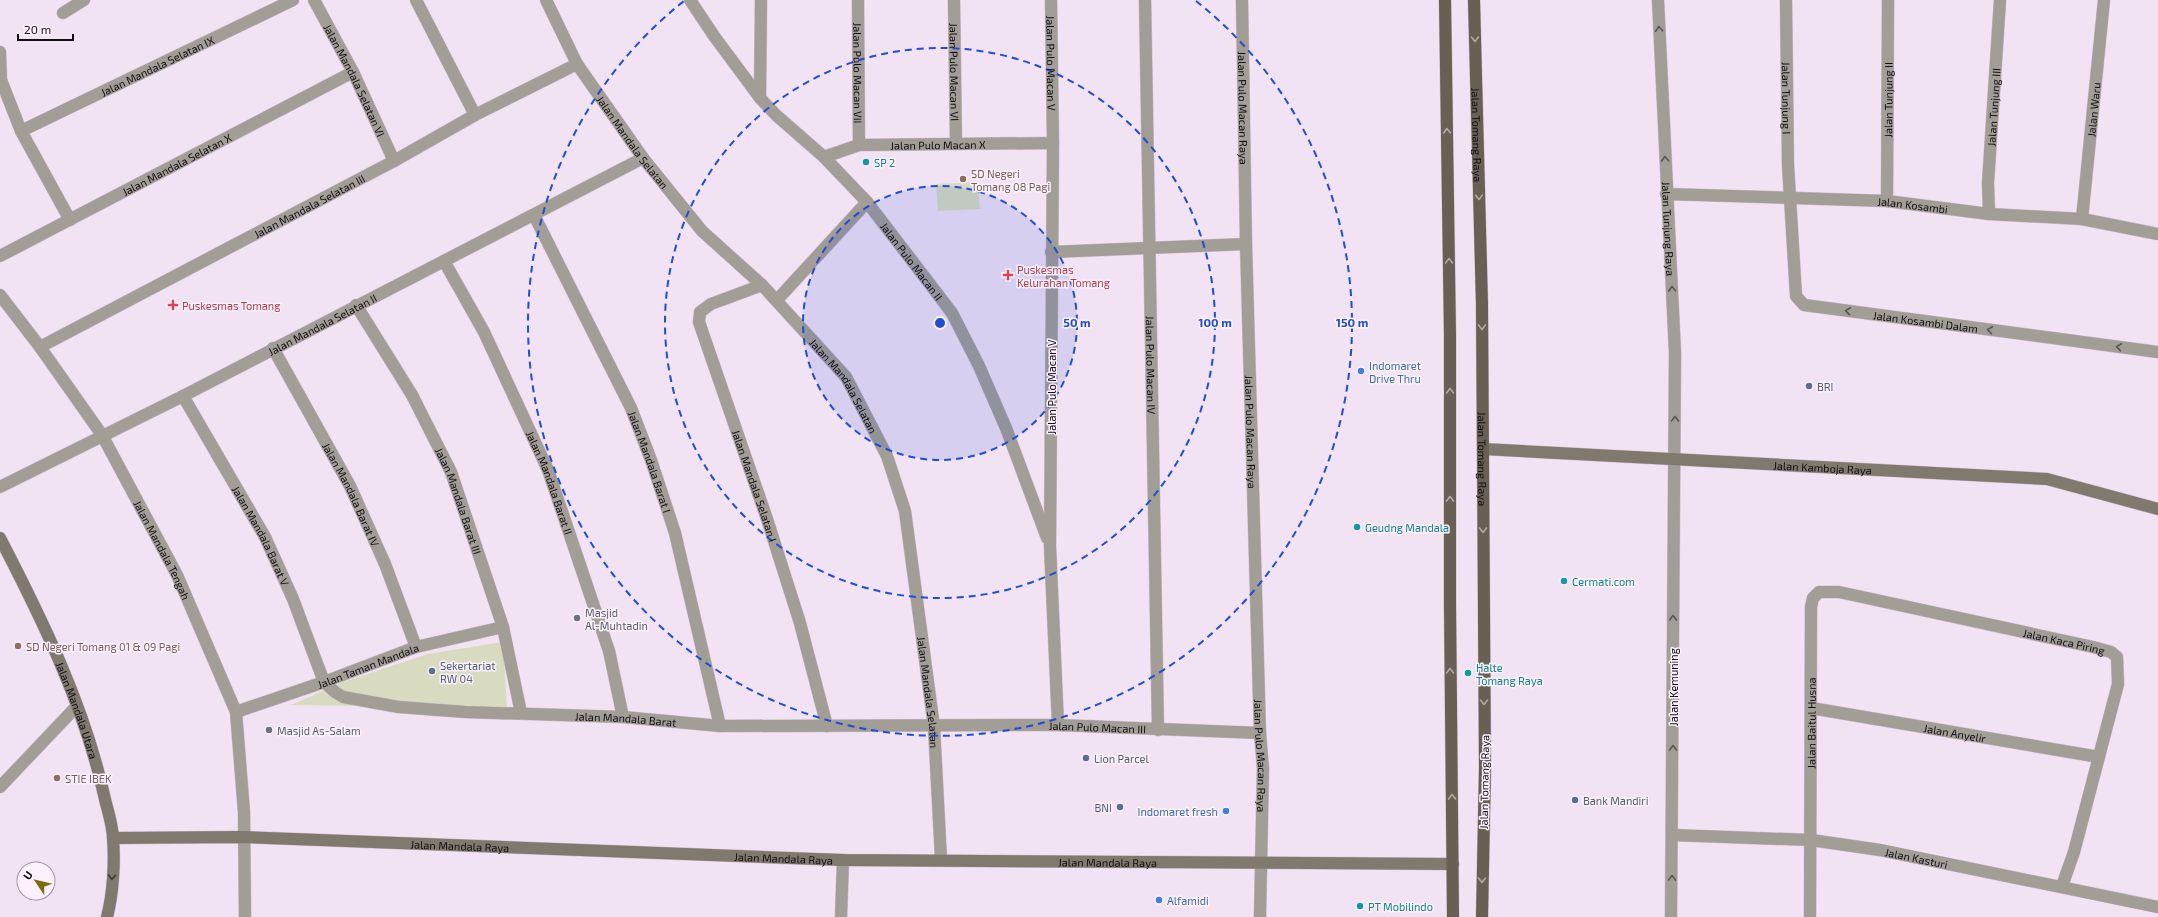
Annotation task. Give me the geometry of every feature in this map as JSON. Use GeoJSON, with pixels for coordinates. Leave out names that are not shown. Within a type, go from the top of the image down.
{"type":"FeatureCollection","features":[{"type":"Feature","properties":{"kind":"main road"},"geometry":{"type":"LineString","coordinates":[[1445,0],[1450,336],[1450,720],[1454,864],[1453,917]]}},
{"type":"Feature","properties":{"kind":"main road","name":"Jalan Tomang Raya"},"geometry":{"type":"LineString","coordinates":[[1474,0],[1482,305],[1485,768],[1482,917]]}},
{"type":"Feature","properties":{"kind":"street"},"geometry":{"type":"LineString","coordinates":[[63,13],[84,0]]}},
{"type":"Feature","properties":{"kind":"street","name":"Jalan Mandala Selatan IX"},"geometry":{"type":"LineString","coordinates":[[21,131],[293,0]]}},
{"type":"Feature","properties":{"kind":"street","name":"Jalan Mandala Selatan VI"},"geometry":{"type":"LineString","coordinates":[[314,0],[353,72],[394,161]]}},
{"type":"Feature","properties":{"kind":"street"},"geometry":{"type":"LineString","coordinates":[[416,0],[475,116]]}},
{"type":"Feature","properties":{"kind":"street","name":"Jalan Mandala Selatan"},"geometry":{"type":"LineString","coordinates":[[546,0],[577,64],[643,158],[702,231],[777,300],[846,378],[887,456],[905,512],[934,726],[941,859]]}},
{"type":"Feature","properties":{"kind":"street","name":"Jalan Pulo Macan II"},"geometry":{"type":"LineString","coordinates":[[690,0],[714,36],[760,98],[776,115],[824,157],[867,202],[952,313],[979,366],[1006,428],[1050,546]]}},
{"type":"Feature","properties":{"kind":"street"},"geometry":{"type":"LineString","coordinates":[[760,98],[761,0]]}},
{"type":"Feature","properties":{"kind":"street","name":"Jalan Pulo Macan VII"},"geometry":{"type":"LineString","coordinates":[[858,0],[858,145]]}},
{"type":"Feature","properties":{"kind":"street","name":"Jalan Pulo Macan VI"},"geometry":{"type":"LineString","coordinates":[[954,0],[956,144]]}},
{"type":"Feature","properties":{"kind":"street","name":"Jalan Pulo Macan V"},"geometry":{"type":"LineString","coordinates":[[1051,0],[1053,143],[1050,546],[1058,725]]}},
{"type":"Feature","properties":{"kind":"street","name":"Jalan Pulo Macan IV"},"geometry":{"type":"LineString","coordinates":[[1145,0],[1158,730]]}},
{"type":"Feature","properties":{"kind":"street","name":"Jalan Pulo Macan Raya"},"geometry":{"type":"LineString","coordinates":[[1242,0],[1246,244],[1260,733],[1263,768],[1260,917]]}},
{"type":"Feature","properties":{"kind":"street","name":"Jalan Tunjung Raya"},"geometry":{"type":"LineString","coordinates":[[1658,0],[1666,194],[1676,353],[1675,458]]}},
{"type":"Feature","properties":{"kind":"street","name":"Jalan Tunjung I"},"geometry":{"type":"LineString","coordinates":[[1786,0],[1788,165],[1791,196]]}},
{"type":"Feature","properties":{"kind":"street","name":"Jalan Tunjung II"},"geometry":{"type":"LineString","coordinates":[[1887,201],[1888,0]]}},
{"type":"Feature","properties":{"kind":"street","name":"Jalan Tunjung III"},"geometry":{"type":"LineString","coordinates":[[1989,214],[1988,183],[2000,0]]}},
{"type":"Feature","properties":{"kind":"street","name":"Jalan Waru"},"geometry":{"type":"LineString","coordinates":[[2082,219],[2104,0]]}},
{"type":"Feature","properties":{"kind":"street"},"geometry":{"type":"LineString","coordinates":[[0,52],[1,80],[21,131],[70,220]]}},
{"type":"Feature","properties":{"kind":"street","name":"Jalan Mandala Selatan III"},"geometry":{"type":"LineString","coordinates":[[40,347],[394,161],[475,116],[577,64]]}},
{"type":"Feature","properties":{"kind":"street","name":"Jalan Mandala Selatan X"},"geometry":{"type":"LineString","coordinates":[[0,256],[353,72]]}},
{"type":"Feature","properties":{"kind":"street","name":"Jalan Pulo Macan X"},"geometry":{"type":"LineString","coordinates":[[824,157],[858,145],[1053,143]]}},
{"type":"Feature","properties":{"kind":"street","name":"Jalan Mandala Selatan II"},"geometry":{"type":"LineString","coordinates":[[0,487],[183,396],[356,305],[643,158]]}},
{"type":"Feature","properties":{"kind":"street","name":"Jalan Kosambi"},"geometry":{"type":"LineString","coordinates":[[1666,194],[1791,196],[1887,201],[1989,214],[2082,219],[2158,234]]}},
{"type":"Feature","properties":{"kind":"street","name":"Jalan Kosambi Dalam"},"geometry":{"type":"LineString","coordinates":[[1791,196],[1796,296],[1804,305],[2158,352]]}},
{"type":"Feature","properties":{"kind":"street"},"geometry":{"type":"LineString","coordinates":[[777,300],[867,202]]}},
{"type":"Feature","properties":{"kind":"street","name":"Jalan Mandala Barat I"},"geometry":{"type":"LineString","coordinates":[[534,215],[631,408],[651,460],[675,533],[720,726]]}},
{"type":"Feature","properties":{"kind":"street"},"geometry":{"type":"LineString","coordinates":[[1051,252],[1246,244]]}},
{"type":"Feature","properties":{"kind":"street","name":"Jalan Mandala Barat II"},"geometry":{"type":"LineString","coordinates":[[444,261],[484,332],[548,470],[609,651],[623,716]]}},
{"type":"Feature","properties":{"kind":"street","name":"Jalan Mandala Selatan I"},"geometry":{"type":"LineString","coordinates":[[762,285],[710,304],[700,312],[699,322],[767,519],[800,624],[827,726]]}},
{"type":"Feature","properties":{"kind":"street","name":"Jalan Mandala Tengah"},"geometry":{"type":"LineString","coordinates":[[0,295],[40,347],[102,435],[176,575],[236,712],[244,812],[243,837],[246,859],[245,917]]}},
{"type":"Feature","properties":{"kind":"street","name":"Jalan Mandala Barat III"},"geometry":{"type":"LineString","coordinates":[[356,305],[412,395],[451,472],[503,627],[521,713]]}},
{"type":"Feature","properties":{"kind":"street","name":"Jalan Mandala Barat IV"},"geometry":{"type":"LineString","coordinates":[[273,348],[350,486],[385,564],[416,647]]}},
{"type":"Feature","properties":{"kind":"street","name":"Jalan Mandala Barat V"},"geometry":{"type":"LineString","coordinates":[[183,396],[265,537],[293,599],[324,682]]}},
{"type":"Feature","properties":{"kind":"street","name":"Jalan Kamboja Raya"},"geometry":{"type":"LineString","coordinates":[[1483,449],[1675,458],[2046,479],[2158,509]]}},
{"type":"Feature","properties":{"kind":"street","name":"Jalan Kemuning"},"geometry":{"type":"LineString","coordinates":[[1671,917],[1675,458]]}},
{"type":"Feature","properties":{"kind":"street","name":"Jalan Mandala Utara"},"geometry":{"type":"LineString","coordinates":[[0,538],[36,608],[77,706],[98,768],[114,838],[112,900],[107,917]]}},
{"type":"Feature","properties":{"kind":"street","name":"Jalan Kaca Piring"},"geometry":{"type":"LineString","coordinates":[[1811,607],[1813,598],[1819,592],[1839,592],[2093,647],[2111,652],[2117,657],[2118,684],[2074,852],[2062,886]]}},
{"type":"Feature","properties":{"kind":"street","name":"Jalan Baitul Husna"},"geometry":{"type":"LineString","coordinates":[[1810,917],[1811,840],[1809,799],[1811,607]]}},
{"type":"Feature","properties":{"kind":"street","name":"Jalan Taman Mandala"},"geometry":{"type":"LineString","coordinates":[[236,712],[324,682],[416,647],[503,627]]}},
{"type":"Feature","properties":{"kind":"street","name":"Jalan Mandala Barat"},"geometry":{"type":"LineString","coordinates":[[324,682],[335,692],[350,699],[399,707],[623,716],[720,726],[934,726]]}},
{"type":"Feature","properties":{"kind":"street"},"geometry":{"type":"LineString","coordinates":[[0,787],[77,706]]}},
{"type":"Feature","properties":{"kind":"street","name":"Jalan Anyelir"},"geometry":{"type":"LineString","coordinates":[[1811,708],[2099,757]]}},
{"type":"Feature","properties":{"kind":"street","name":"Jalan Pulo Macan III"},"geometry":{"type":"LineString","coordinates":[[934,726],[1058,725],[1260,733]]}},
{"type":"Feature","properties":{"kind":"street","name":"Jalan Kasturi"},"geometry":{"type":"LineString","coordinates":[[1672,835],[1811,840],[1880,850],[2062,886],[2158,907]]}},
{"type":"Feature","properties":{"kind":"street","name":"Jalan Mandala Raya"},"geometry":{"type":"LineString","coordinates":[[114,838],[243,837],[843,860],[941,859],[1454,864]]}},
{"type":"Feature","properties":{"kind":"street"},"geometry":{"type":"LineString","coordinates":[[842,917],[843,860]]}},
{"type":"Feature","properties":{"kind":"green space"},"geometry":{"type":"Polygon","coordinates":[[[978,182],[980,209],[938,211],[936,184],[978,182]]]}},
{"type":"Feature","properties":{"kind":"green space"},"geometry":{"type":"Polygon","coordinates":[[[503,642],[507,708],[291,705],[343,682],[428,654],[503,642]]]}},
{"type":"Feature","properties":{"kind":"place","name":"SP 2"},"geometry":{"type":"Point","coordinates":[866,162]}},
{"type":"Feature","properties":{"kind":"place","name":"SD Negeri Tomang 08 Pagi"},"geometry":{"type":"Point","coordinates":[963,179]}},
{"type":"Feature","properties":{"kind":"place","name":"Puskesmas Kelurahan Tomang"},"geometry":{"type":"Point","coordinates":[1008,275]}},
{"type":"Feature","properties":{"kind":"place","name":"Puskesmas Tomang"},"geometry":{"type":"Point","coordinates":[173,305]}},
{"type":"Feature","properties":{"kind":"place","name":"Indomaret Drive Thru"},"geometry":{"type":"Point","coordinates":[1361,371]}},
{"type":"Feature","properties":{"kind":"place","name":"BRI"},"geometry":{"type":"Point","coordinates":[1809,386]}},
{"type":"Feature","properties":{"kind":"place","name":"Geudng Mandala"},"geometry":{"type":"Point","coordinates":[1357,527]}},
{"type":"Feature","properties":{"kind":"place","name":"Cermati.com"},"geometry":{"type":"Point","coordinates":[1564,581]}},
{"type":"Feature","properties":{"kind":"place","name":"Masjid Al-Muhtadin"},"geometry":{"type":"Point","coordinates":[577,618]}},
{"type":"Feature","properties":{"kind":"place","name":"SD Negeri Tomang 01 & 09 Pagi"},"geometry":{"type":"Point","coordinates":[18,646]}},
{"type":"Feature","properties":{"kind":"place","name":"Sekertariat RW 04"},"geometry":{"type":"Point","coordinates":[432,671]}},
{"type":"Feature","properties":{"kind":"place","name":"Halte Tomang Raya"},"geometry":{"type":"Point","coordinates":[1468,673]}},
{"type":"Feature","properties":{"kind":"place","name":"Masjid As-Salam"},"geometry":{"type":"Point","coordinates":[269,730]}},
{"type":"Feature","properties":{"kind":"place","name":"Lion Parcel"},"geometry":{"type":"Point","coordinates":[1086,758]}},
{"type":"Feature","properties":{"kind":"place","name":"STIE IBEK"},"geometry":{"type":"Point","coordinates":[57,778]}},
{"type":"Feature","properties":{"kind":"place","name":"Bank Mandiri"},"geometry":{"type":"Point","coordinates":[1575,800]}},
{"type":"Feature","properties":{"kind":"place","name":"BNI"},"geometry":{"type":"Point","coordinates":[1120,807]}},
{"type":"Feature","properties":{"kind":"place","name":"Indomaret fresh"},"geometry":{"type":"Point","coordinates":[1226,811]}},
{"type":"Feature","properties":{"kind":"place","name":"Alfamidi"},"geometry":{"type":"Point","coordinates":[1159,900]}},
{"type":"Feature","properties":{"kind":"place","name":"PT Mobilindo"},"geometry":{"type":"Point","coordinates":[1360,906]}}]}
